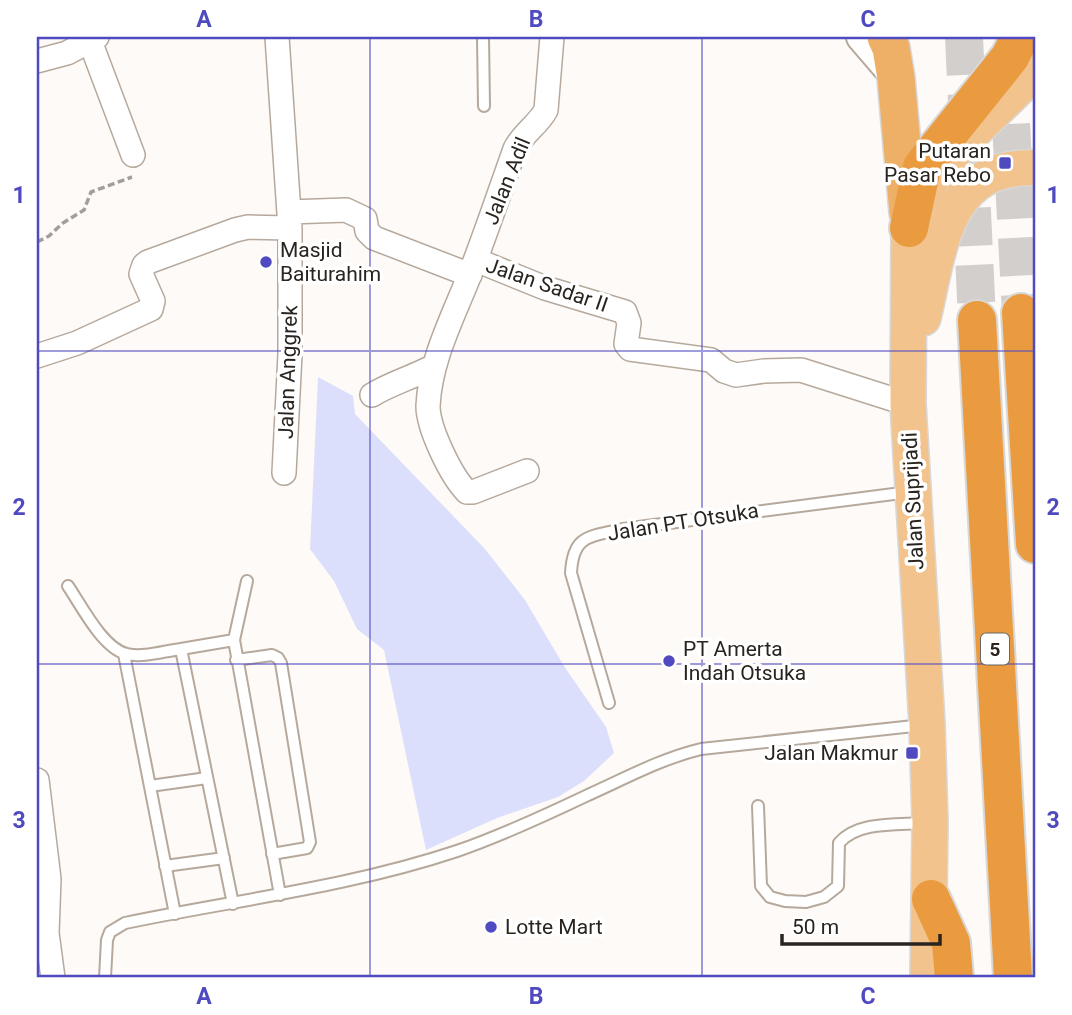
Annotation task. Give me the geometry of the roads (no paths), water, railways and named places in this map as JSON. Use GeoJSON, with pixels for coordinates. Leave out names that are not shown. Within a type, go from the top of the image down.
{"type":"FeatureCollection","features":[{"type":"Feature","properties":{"kind":"highway"},"geometry":{"type":"LineString","coordinates":[[886,37],[891,48],[896,78],[909,228]]}},
{"type":"Feature","properties":{"kind":"highway"},"geometry":{"type":"LineString","coordinates":[[909,228],[922,167],[1010,57],[1020,37]]}},
{"type":"Feature","properties":{"kind":"highway"},"geometry":{"type":"LineString","coordinates":[[1021,313],[1035,544]]}},
{"type":"Feature","properties":{"kind":"highway","name":"5"},"geometry":{"type":"LineString","coordinates":[[977,320],[1013,978]]}},
{"type":"Feature","properties":{"kind":"highway"},"geometry":{"type":"LineString","coordinates":[[931,899],[951,943],[954,978]]}},
{"type":"Feature","properties":{"kind":"main road","name":"Jalan Suprijadi"},"geometry":{"type":"LineString","coordinates":[[928,978],[930,822],[908,390],[909,228],[917,204],[930,179],[1035,70]]}},
{"type":"Feature","properties":{"kind":"main road"},"geometry":{"type":"LineString","coordinates":[[908,390],[943,232],[950,214],[962,197],[987,176],[1005,170],[1035,168]]}},
{"type":"Feature","properties":{"kind":"street","name":"Jalan Anggrek"},"geometry":{"type":"LineString","coordinates":[[277,37],[290,220],[290,354],[284,473]]}},
{"type":"Feature","properties":{"kind":"street","name":"Jalan Adil"},"geometry":{"type":"LineString","coordinates":[[527,471],[470,493],[465,491],[449,464],[429,416],[434,366],[473,268],[515,149],[521,137],[546,110],[552,37]]}},
{"type":"Feature","properties":{"kind":"street"},"geometry":{"type":"LineString","coordinates":[[861,37],[896,78]]}},
{"type":"Feature","properties":{"kind":"street"},"geometry":{"type":"LineString","coordinates":[[37,61],[67,53],[94,39],[133,155]]}},
{"type":"Feature","properties":{"kind":"street"},"geometry":{"type":"LineString","coordinates":[[37,356],[77,343],[151,309],[153,301],[141,274],[144,265],[248,227],[346,211],[365,219],[367,231],[374,238],[473,268]]}},
{"type":"Feature","properties":{"kind":"street","name":"Jalan Sadar II"},"geometry":{"type":"LineString","coordinates":[[473,268],[625,312],[629,323],[626,344],[629,349],[711,360],[724,371],[736,375],[801,370],[908,390]]}},
{"type":"Feature","properties":{"kind":"street"},"geometry":{"type":"LineString","coordinates":[[372,395],[385,386],[409,379],[434,366]]}},
{"type":"Feature","properties":{"kind":"street"},"geometry":{"type":"LineString","coordinates":[[38,791],[49,879],[42,936],[53,978]]}},
{"type":"Feature","properties":{"kind":"lane"},"geometry":{"type":"LineString","coordinates":[[484,37],[484,106]]}},
{"type":"Feature","properties":{"kind":"lane","name":"Jalan PT Otsuka"},"geometry":{"type":"LineString","coordinates":[[609,703],[572,573],[572,556],[576,546],[583,541],[623,529],[912,492]]}},
{"type":"Feature","properties":{"kind":"lane"},"geometry":{"type":"LineString","coordinates":[[247,581],[234,640],[236,660],[280,895]]}},
{"type":"Feature","properties":{"kind":"lane"},"geometry":{"type":"LineString","coordinates":[[68,586],[102,637],[124,654],[136,655],[234,640]]}},
{"type":"Feature","properties":{"kind":"lane"},"geometry":{"type":"LineString","coordinates":[[181,649],[233,904]]}},
{"type":"Feature","properties":{"kind":"lane"},"geometry":{"type":"LineString","coordinates":[[124,654],[174,914]]}},
{"type":"Feature","properties":{"kind":"lane"},"geometry":{"type":"LineString","coordinates":[[236,660],[272,655],[281,663],[310,842],[307,848],[272,854]]}},
{"type":"Feature","properties":{"kind":"lane"},"geometry":{"type":"LineString","coordinates":[[105,978],[107,940],[110,932],[125,923],[368,877],[460,850],[677,755],[927,724]]}},
{"type":"Feature","properties":{"kind":"lane"},"geometry":{"type":"LineString","coordinates":[[150,786],[207,778]]}},
{"type":"Feature","properties":{"kind":"lane"},"geometry":{"type":"LineString","coordinates":[[758,806],[761,887],[770,897],[785,901],[806,902],[824,897],[838,886],[839,843],[848,833],[869,828],[930,822]]}},
{"type":"Feature","properties":{"kind":"lane"},"geometry":{"type":"LineString","coordinates":[[165,866],[224,858]]}},
{"type":"Feature","properties":{"kind":"tunnel"},"geometry":{"type":"LineString","coordinates":[[964,37],[977,320]]}},
{"type":"Feature","properties":{"kind":"tunnel"},"geometry":{"type":"LineString","coordinates":[[1008,67],[1021,313]]}},
{"type":"Feature","properties":{"kind":"place","name":"Putaran Pasar Rebo"},"geometry":{"type":"Point","coordinates":[1005,163]}},
{"type":"Feature","properties":{"kind":"place","name":"Masjid Baiturahim"},"geometry":{"type":"Point","coordinates":[266,262]}},
{"type":"Feature","properties":{"kind":"place","name":"PT Amerta Indah Otsuka"},"geometry":{"type":"Point","coordinates":[669,661]}},
{"type":"Feature","properties":{"kind":"place","name":"Jalan Makmur"},"geometry":{"type":"Point","coordinates":[912,753]}},
{"type":"Feature","properties":{"kind":"place","name":"Lotte Mart"},"geometry":{"type":"Point","coordinates":[491,927]}}]}
